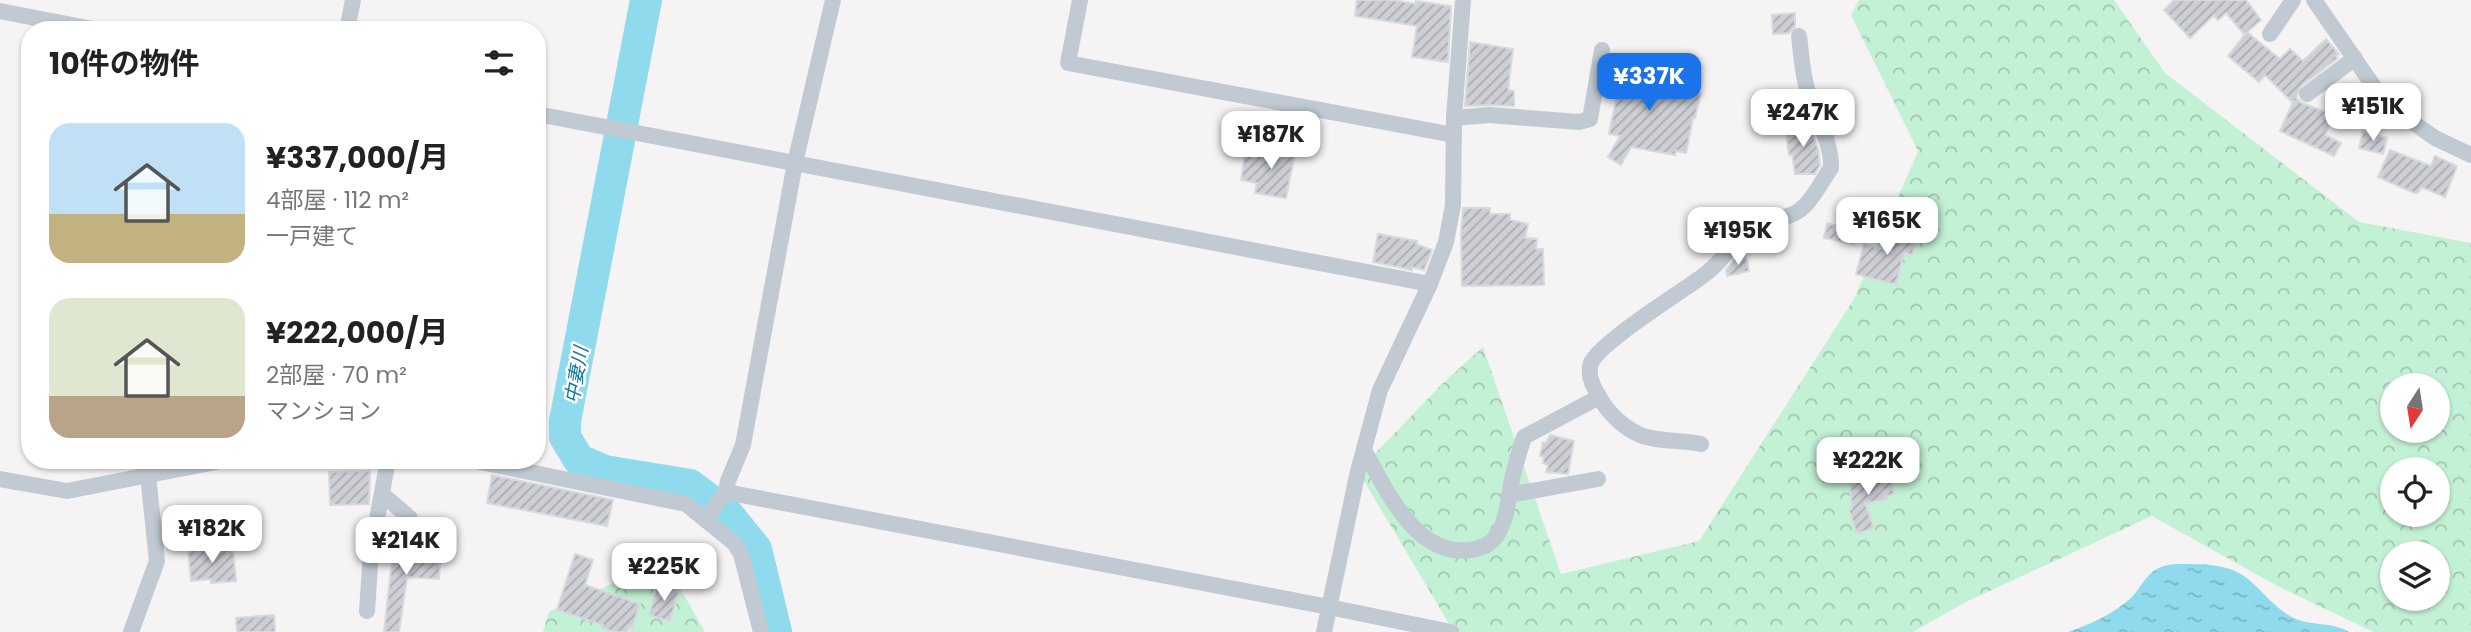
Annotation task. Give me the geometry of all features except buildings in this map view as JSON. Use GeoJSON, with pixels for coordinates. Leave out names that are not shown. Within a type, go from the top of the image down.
{"type":"FeatureCollection","features":[{"type":"Feature","properties":{"kind":"street"},"geometry":{"type":"LineString","coordinates":[[348,21],[352,0]]}},
{"type":"Feature","properties":{"kind":"street"},"geometry":{"type":"LineString","coordinates":[[715,506],[743,444],[795,163],[833,0]]}},
{"type":"Feature","properties":{"kind":"street"},"geometry":{"type":"LineString","coordinates":[[1080,0],[1068,63],[1454,135]]}},
{"type":"Feature","properties":{"kind":"street"},"geometry":{"type":"LineString","coordinates":[[1324,632],[1380,390],[1430,284],[1446,242],[1453,205],[1454,118],[1463,0]]}},
{"type":"Feature","properties":{"kind":"street"},"geometry":{"type":"LineString","coordinates":[[2270,34],[2292,0]]}},
{"type":"Feature","properties":{"kind":"street"},"geometry":{"type":"LineString","coordinates":[[2314,0],[2381,97],[2435,138],[2471,155]]}},
{"type":"Feature","properties":{"kind":"street"},"geometry":{"type":"LineString","coordinates":[[0,10],[54,21]]}},
{"type":"Feature","properties":{"kind":"street"},"geometry":{"type":"LineString","coordinates":[[1701,444],[1641,435],[1621,424],[1592,386],[1591,363],[1607,345],[1707,273],[1727,251],[1737,234],[1747,226],[1763,219],[1796,214],[1808,205],[1831,168],[1826,141],[1806,86],[1799,36]]}},
{"type":"Feature","properties":{"kind":"street"},"geometry":{"type":"LineString","coordinates":[[1454,118],[1489,115],[1580,122],[1590,119],[1602,50]]}},
{"type":"Feature","properties":{"kind":"street"},"geometry":{"type":"LineString","coordinates":[[2307,94],[2355,58]]}},
{"type":"Feature","properties":{"kind":"street"},"geometry":{"type":"LineString","coordinates":[[546,116],[1430,284]]}},
{"type":"Feature","properties":{"kind":"street"},"geometry":{"type":"LineString","coordinates":[[1364,450],[1398,508],[1416,529],[1437,544],[1455,551],[1482,548],[1496,538],[1502,526],[1524,437],[1599,397]]}},
{"type":"Feature","properties":{"kind":"street"},"geometry":{"type":"LineString","coordinates":[[0,479],[67,491],[179,469]]}},
{"type":"Feature","properties":{"kind":"street"},"geometry":{"type":"LineString","coordinates":[[366,611],[371,552],[386,469]]}},
{"type":"Feature","properties":{"kind":"street"},"geometry":{"type":"LineString","coordinates":[[517,469],[686,504],[715,506],[1329,607],[1451,632]]}},
{"type":"Feature","properties":{"kind":"street"},"geometry":{"type":"LineString","coordinates":[[131,632],[157,561],[148,475]]}},
{"type":"Feature","properties":{"kind":"street"},"geometry":{"type":"LineString","coordinates":[[1509,495],[1598,479]]}},
{"type":"Feature","properties":{"kind":"street"},"geometry":{"type":"LineString","coordinates":[[382,494],[410,518]]}},
{"type":"Feature","properties":{"kind":"street"},"geometry":{"type":"LineString","coordinates":[[715,506],[741,554],[761,632]]}},
{"type":"Feature","properties":{"kind":"green space"},"geometry":{"type":"Polygon","coordinates":[[[1859,0],[2114,0],[2165,73],[2359,222],[2471,243],[2471,632],[2374,632],[2281,588],[2152,516],[1966,602],[1913,632],[1454,632],[1358,471],[1443,383],[1483,347],[1561,574],[1699,541],[1854,299],[1918,151],[1851,15],[1859,0]]]}},
{"type":"Feature","properties":{"kind":"green space"},"geometry":{"type":"Polygon","coordinates":[[[664,560],[705,632],[543,632],[549,612],[664,560]]]}},
{"type":"Feature","properties":{"kind":"water"},"geometry":{"type":"Polygon","coordinates":[[[2205,564],[2237,572],[2296,619],[2349,632],[2068,632],[2117,609],[2131,598],[2151,573],[2161,567],[2205,564]]]}},
{"type":"Feature","properties":{"kind":"waterway","name":"中妻川"},"geometry":{"type":"LineString","coordinates":[[646,0],[565,421],[565,437],[579,460],[605,471],[690,485],[726,512],[756,549],[776,632]]}}]}
